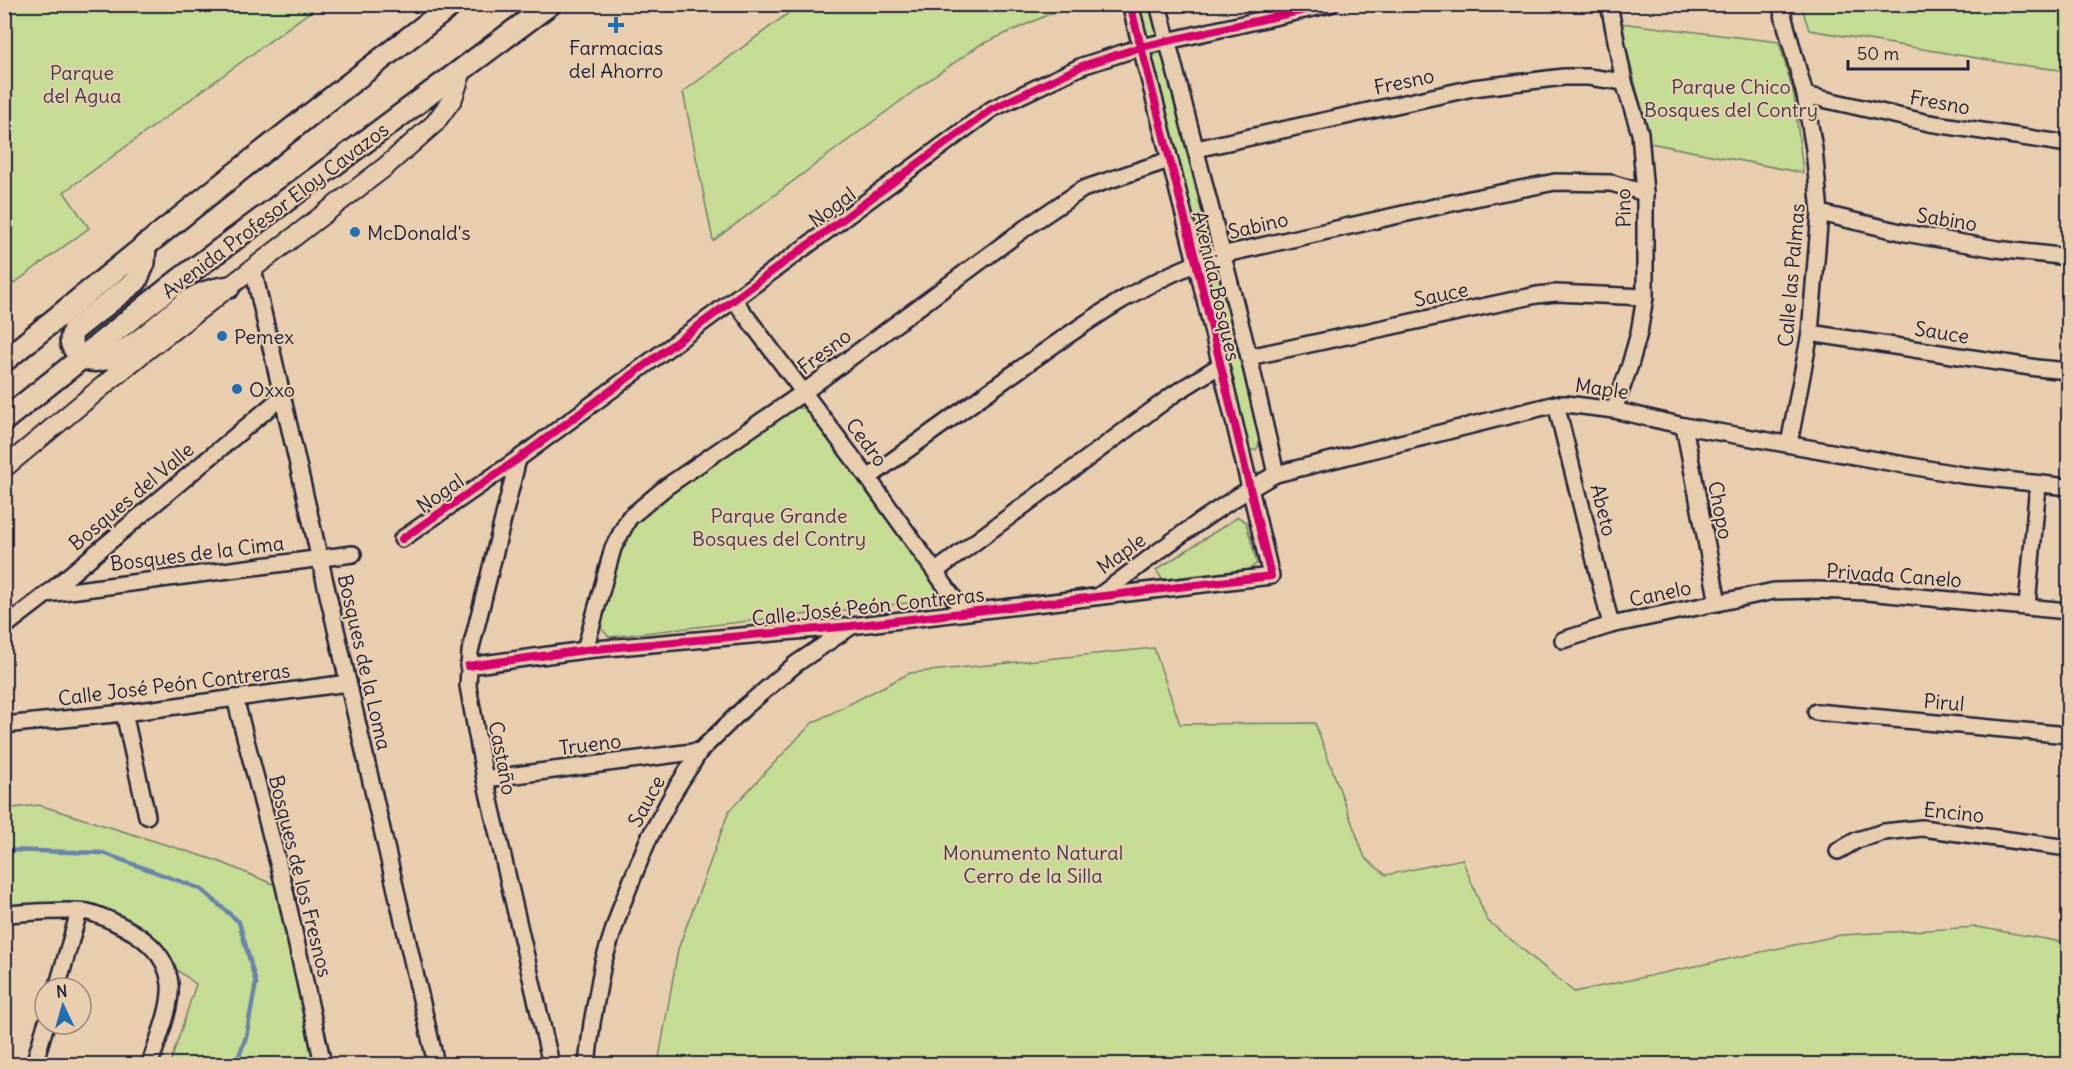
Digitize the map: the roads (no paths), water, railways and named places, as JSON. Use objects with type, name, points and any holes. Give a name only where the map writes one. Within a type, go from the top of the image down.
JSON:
[{"type":"main road","points":[[4,361],[317,108],[453,4]]},
{"type":"main road","name":"Avenida Profesor Eloy Cavazos","points":[[4,420],[178,281],[550,4]]},
{"type":"main road","points":[[145,245],[144,263],[136,281],[73,331],[72,348],[81,357],[99,360],[119,354],[189,300],[204,292],[229,286]]},
{"type":"street","name":"Avenida Bosques","points":[[1130,4],[1196,262],[1271,576]]},
{"type":"street","name":"Avenida Bosques","points":[[1158,4],[1249,357],[1276,474]]},
{"type":"street","name":"Nogal","points":[[402,539],[518,459],[992,109],[1082,66],[1141,47],[1330,4]]},
{"type":"street","name":"Pino","points":[[1609,4],[1624,82],[1640,134],[1645,193],[1645,297],[1639,333],[1614,410]]},
{"type":"street","name":"Calle las Palmas","points":[[1780,4],[1805,95],[1814,149],[1820,213],[1810,333],[1789,444]]},
{"type":"street","points":[[4,468],[142,353],[363,186],[435,123],[453,98],[462,71]]},
{"type":"street","name":"Fresno","points":[[1196,149],[1473,88],[1564,77],[1588,77],[1624,82]]},
{"type":"street","name":"Fresno","points":[[1805,95],[1929,123],[2068,144]]},
{"type":"street","name":"Fresno","points":[[585,650],[613,548],[630,518],[666,487],[804,392],[1028,226],[1083,189],[1169,160]]},
{"type":"street","name":"Sabino","points":[[868,478],[1081,325],[1130,294],[1196,262],[1470,199],[1555,182],[1611,183],[1645,193]]},
{"type":"street","name":"Sabino","points":[[1820,213],[1905,233],[1997,249],[2068,257]]},
{"type":"street","name":"Bosques de la Loma","points":[[253,269],[436,1065]]},
{"type":"street","name":"Sauce","points":[[1249,357],[1537,295],[1556,293],[1645,297]]},
{"type":"street","name":"Cedro","points":[[734,300],[868,478],[964,612]]},
{"type":"street","name":"Sauce","points":[[1810,333],[2068,371]]},
{"type":"street","points":[[936,571],[1174,394],[1219,366]]},
{"type":"street","name":"Bosques del Valle","points":[[4,627],[47,594],[283,396]]},
{"type":"street","name":"Maple","points":[[1097,597],[1193,526],[1249,488],[1276,474],[1556,404],[1614,410],[1684,426],[1962,475],[2068,487]]},
{"type":"street","name":"Abeto","points":[[1556,404],[1611,625]]},
{"type":"street","name":"Chopo","points":[[1684,426],[1718,603]]},
{"type":"street","name":"Castaño","points":[[518,459],[468,666],[470,699],[485,778],[551,1065]]},
{"type":"street","points":[[2027,606],[2038,483]]},
{"type":"street","name":"Bosques de la Cima","points":[[47,594],[353,554]]},
{"type":"street","name":"Calle José Peón Contreras","points":[[468,666],[585,650],[851,626],[1271,576]]},
{"type":"street","name":"Privada Canelo","points":[[1718,603],[1774,591],[1816,590],[1868,592],[2068,611]]},
{"type":"street","name":"Canelo","points":[[1611,625],[1718,603]]},
{"type":"street","points":[[1563,640],[1611,625]]},
{"type":"street","name":"Sauce","points":[[587,1065],[603,963],[621,907],[648,840],[675,790],[700,751],[745,707],[797,663],[851,626]]},
{"type":"street","name":"Calle José Peón Contreras","points":[[4,725],[124,713],[348,683]]},
{"type":"street","name":"Bosques de los Fresnos","points":[[235,698],[284,886],[322,1064]]},
{"type":"street","name":"Pirul","points":[[1816,711],[2068,735]]},
{"type":"street","points":[[124,713],[147,816]]},
{"type":"street","name":"Trueno","points":[[485,778],[700,751]]},
{"type":"street","name":"Encino","points":[[1838,851],[1857,840],[1884,832],[1922,828],[2068,848]]},
{"type":"street","points":[[4,914],[79,912],[96,914],[149,942],[164,962],[170,985],[168,1003],[150,1065]]},
{"type":"street","points":[[60,976],[79,912]]},
{"type":"street","points":[[34,1065],[42,1036]]},
{"type":"waterway","points":[[4,850],[103,853],[201,889],[239,922],[256,983],[246,1037],[236,1064]]},
{"type":"place","name":"Farmacias del Ahorro","points":[[616,25]]},
{"type":"place","name":"McDonald's","points":[[355,232]]},
{"type":"place","name":"Pemex","points":[[222,336]]},
{"type":"place","name":"Oxxo","points":[[237,389]]},
{"type":"park label","name":"Parque del Agua","points":[[82,84]]},
{"type":"park label","name":"Parque Chico Bosques del Contry","points":[[1731,98]]},
{"type":"park label","name":"Parque Grande Bosques del Contry","points":[[779,526]]},
{"type":"park label","name":"Monumento Natural Cerro de la Silla","points":[[1033,864]]}]
